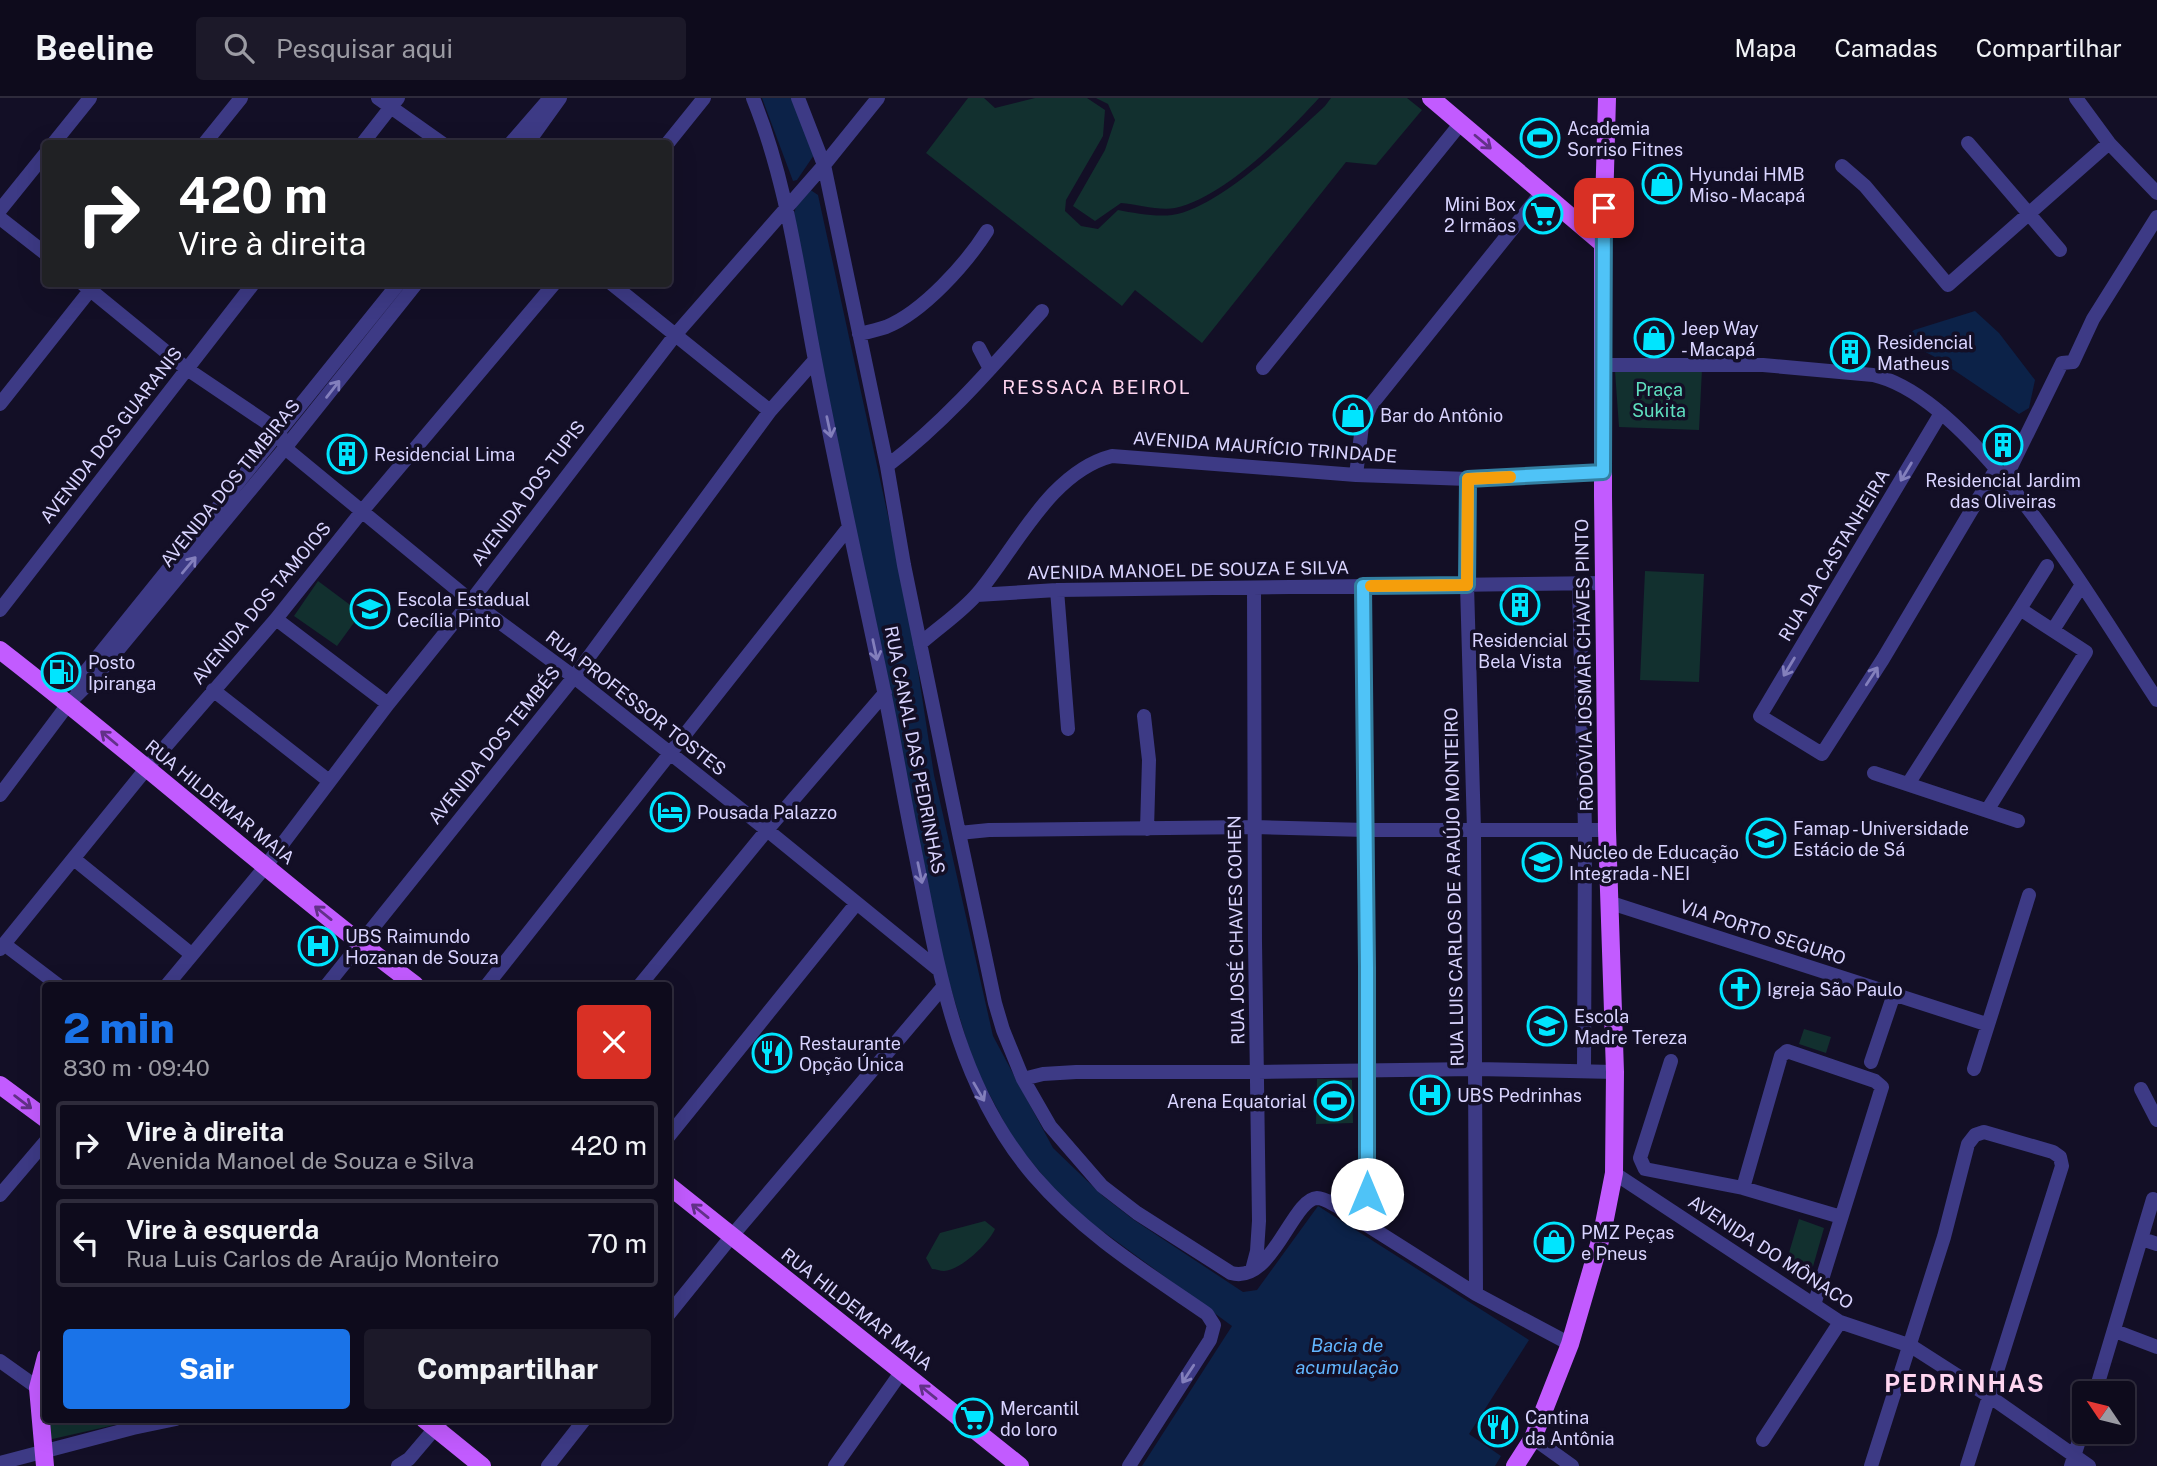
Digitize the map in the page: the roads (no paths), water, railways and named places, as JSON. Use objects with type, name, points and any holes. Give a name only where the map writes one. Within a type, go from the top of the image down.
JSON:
[{"type":"main road","points":[[1430,98],[1603,244]]},
{"type":"main road","name":"RODOVIA JOSMAR CHAVES PINTO","points":[[1515,1466],[1533,1438],[1570,1344],[1602,1234],[1614,1173],[1615,1072],[1608,902],[1603,472],[1606,98]]},
{"type":"main road","name":"RUA HILDEMAR MAIA","points":[[0,650],[69,703],[360,944],[411,982]]},
{"type":"main road","points":[[0,1085],[42,1116]]},
{"type":"main road","name":"RUA HILDEMAR MAIA","points":[[672,1188],[1020,1466]]},
{"type":"main road","points":[[42,1372],[38,1388],[44,1460]]},
{"type":"main road","points":[[435,1423],[482,1466]]},
{"type":"street","points":[[56,140],[90,98]]},
{"type":"street","points":[[207,140],[241,98]]},
{"type":"street","points":[[378,98],[394,103],[438,140]]},
{"type":"street","points":[[513,140],[550,98]]},
{"type":"street","points":[[530,140],[560,98]]},
{"type":"street","points":[[670,140],[704,98]]},
{"type":"street","name":"RUA CANAL DAS PEDRINHAS","points":[[753,98],[771,146],[787,209],[815,360],[885,693],[939,970],[974,1082],[1000,1128],[1032,1174],[1087,1230],[1207,1314],[1214,1325],[1210,1340],[1129,1466]]},
{"type":"street","name":"RUA CANAL DAS PEDRINHAS","points":[[798,98],[822,168],[859,334],[998,1017],[1023,1079],[1057,1137],[1102,1186],[1119,1201],[1224,1270],[1238,1275],[1252,1271]]},
{"type":"street","name":"AVENIDA DOS TUPIS","points":[[169,982],[265,867],[676,334],[822,168],[877,98]]},
{"type":"street","points":[[2076,98],[2109,143],[2157,193]]},
{"type":"street","points":[[365,140],[394,103]]},
{"type":"street","points":[[1263,368],[1461,123]]},
{"type":"street","points":[[1842,166],[1865,186],[1948,285],[2109,143]]},
{"type":"street","points":[[1968,144],[2060,250]]},
{"type":"street","points":[[0,210],[42,158]]},
{"type":"street","points":[[1356,475],[1362,426],[1371,405],[1543,191]]},
{"type":"street","points":[[2000,474],[2062,363],[2073,362],[2093,319],[2157,217]]},
{"type":"street","points":[[0,218],[42,251]]},
{"type":"street","points":[[859,334],[885,327],[908,314],[935,292],[978,246],[988,231]]},
{"type":"street","points":[[0,404],[88,287]]},
{"type":"street","points":[[92,287],[187,369],[279,431],[285,448]]},
{"type":"street","name":"AVENIDA DOS GUARANIS","points":[[0,610],[251,287]]},
{"type":"street","name":"AVENIDA DOS TIMBIRAS","points":[[69,703],[87,670],[395,287]]},
{"type":"street","name":"AVENIDA DOS TIMBIRAS","points":[[0,794],[69,703],[98,674],[414,287]]},
{"type":"street","name":"AVENIDA DOS TAMOIOS","points":[[2,946],[146,769],[276,619],[363,510],[551,287]]},
{"type":"street","points":[[616,287],[770,411]]},
{"type":"street","points":[[887,466],[915,445],[949,413],[1042,311]]},
{"type":"street","points":[[979,348],[990,369]]},
{"type":"street","name":"AVENIDA DOS TEMBÉS","points":[[329,982],[574,677],[770,411],[815,360]]},
{"type":"street","points":[[1604,365],[1763,365],[1873,375],[1891,379],[1907,387],[1941,413],[2000,474],[2039,522],[2157,700]]},
{"type":"street","name":"RUA DA CASTANHEIRA","points":[[1941,413],[1760,716],[1822,754],[2000,474]]},
{"type":"street","name":"RUA PROFESSOR TOSTES","points":[[285,448],[471,601],[574,677],[939,970]]},
{"type":"street","name":"AVENIDA MAURÍCIO TRINDADE","points":[[920,643],[977,595],[1021,533],[1076,473],[1097,460],[1112,456],[1356,475],[1468,479],[1603,472]]},
{"type":"street","name":"RUA LUIS CARLOS DE ARAÚJO MONTEIRO","points":[[1468,479],[1467,585],[1474,830],[1476,1294]]},
{"type":"street","points":[[489,982],[849,527]]},
{"type":"street","points":[[1908,784],[2047,566]]},
{"type":"street","name":"AVENIDA MANOEL DE SOUZA E SILVA","points":[[977,595],[1057,590],[1604,583]]},
{"type":"street","points":[[1574,585],[1585,830],[1584,1071]]},
{"type":"street","points":[[1362,1222],[1367,1194],[1363,586]]},
{"type":"street","points":[[2053,630],[2081,586]]},
{"type":"street","name":"RUA JOSÉ CHAVES COHEN","points":[[1252,1271],[1259,1228],[1254,588]]},
{"type":"street","points":[[1057,590],[1068,729]]},
{"type":"street","points":[[1988,809],[2086,652],[2020,608]]},
{"type":"street","points":[[276,619],[388,705]]},
{"type":"street","points":[[213,690],[329,781]]},
{"type":"street","points":[[642,982],[767,830],[885,693]]},
{"type":"street","points":[[1144,716],[1149,760],[1147,829]]},
{"type":"street","points":[[1874,773],[2018,821]]},
{"type":"street","points":[[959,833],[1254,827],[1607,830]]},
{"type":"street","points":[[74,859],[191,954]]},
{"type":"street","points":[[1974,1069],[1986,1024],[2029,895]]},
{"type":"street","name":"VIA PORTO SEGURO","points":[[1608,902],[1986,1024]]},
{"type":"street","points":[[672,1133],[856,904]]},
{"type":"street","points":[[2,946],[54,982]]},
{"type":"street","points":[[672,1310],[943,987]]},
{"type":"street","points":[[1871,1062],[1894,994]]},
{"type":"street","points":[[1743,1188],[1781,1056],[1787,1051],[1875,1081],[1882,1087],[1814,1305]]},
{"type":"street","points":[[1671,1061],[1640,1158],[1645,1169],[1743,1188],[1841,1217]]},
{"type":"street","points":[[1023,1079],[1066,1072],[1476,1069],[1615,1072]]},
{"type":"street","points":[[2141,1089],[2157,1120]]},
{"type":"street","points":[[1871,1466],[1944,1237],[1968,1144],[1975,1135],[1984,1132],[2048,1150],[2060,1157],[2063,1166],[1967,1466]]},
{"type":"street","points":[[0,1195],[42,1146]]},
{"type":"street","name":"AVENIDA DO MÔNACO","points":[[1614,1173],[1840,1322],[1911,1346],[1989,1396],[2072,1461],[2089,1466]]},
{"type":"street","points":[[1252,1271],[1281,1241],[1303,1207],[1317,1198],[1337,1206],[1476,1294],[1570,1344]]},
{"type":"street","points":[[2099,1381],[2153,1199]]},
{"type":"street","points":[[2142,1239],[2157,1244]]},
{"type":"street","points":[[1763,1440],[1840,1322]]},
{"type":"street","points":[[2115,1331],[2157,1347]]},
{"type":"street","points":[[2,1365],[38,1388]]},
{"type":"street","points":[[835,1466],[902,1371]]},
{"type":"street","points":[[0,1463],[44,1460],[133,1428],[157,1423]]},
{"type":"street","points":[[398,1466],[409,1459],[433,1423]]},
{"type":"street","points":[[548,1466],[582,1423]]},
{"type":"street","points":[[1533,1438],[1572,1466]]},
{"type":"street","points":[[2072,1461],[2078,1444]]},
{"type":"water","points":[[762,98],[793,98],[814,155],[797,180],[793,181]]},
{"type":"water","name":"Bacia de acumulação","points":[[809,189],[818,195],[909,612],[934,775],[993,1036],[1053,1148],[1103,1196],[1134,1220],[1243,1292],[1257,1290],[1318,1206],[1529,1340],[1469,1434],[1501,1456],[1495,1466],[1142,1466],[1232,1326],[1067,1205],[1013,1139],[974,1065],[943,962],[842,478],[794,213],[797,204]]},
{"type":"water","points":[[1975,311],[1999,333],[2035,380],[2029,408],[2019,414],[1933,356],[1903,340],[1914,330]]},
{"type":"place","name":"Academia Sorriso Fitnes","points":[[1540,138]]},
{"type":"place","name":"Hyundai HMB Miso - Macapá","points":[[1662,184]]},
{"type":"place","name":"Mini Box 2 Irmãos","points":[[1543,214]]},
{"type":"place","name":"Jeep Way - Macapá","points":[[1654,338]]},
{"type":"place","name":"Residencial Matheus","points":[[1850,352]]},
{"type":"place","name":"Bar do Antônio","points":[[1353,415]]},
{"type":"place","name":"Residencial Jardim das Oliveiras","points":[[2003,445]]},
{"type":"place","name":"Residencial Lima","points":[[347,454]]},
{"type":"place","name":"Residencial Bela Vista","points":[[1520,605]]},
{"type":"place","name":"Escola Estadual Cecília Pinto","points":[[370,609]]},
{"type":"place","name":"Posto Ipiranga","points":[[61,672]]},
{"type":"place","name":"Pousada Palazzo","points":[[670,812]]},
{"type":"place","name":"Famap - Universidade Estácio de Sá","points":[[1766,838]]},
{"type":"place","name":"Núcleo de Educação Integrada - NEI","points":[[1542,862]]},
{"type":"place","name":"UBS Raimundo Hozanan de Souza","points":[[318,946]]},
{"type":"place","name":"Igreja São Paulo","points":[[1740,989]]},
{"type":"place","name":"Escola Madre Tereza","points":[[1547,1026]]},
{"type":"place","name":"Restaurante Opção Única","points":[[772,1053]]},
{"type":"place","name":"UBS Pedrinhas","points":[[1430,1095]]},
{"type":"place","name":"Arena Equatorial","points":[[1334,1101]]},
{"type":"place","name":"PMZ Peças e Pneus","points":[[1554,1242]]},
{"type":"place","name":"Mercantil do loro","points":[[973,1418]]},
{"type":"place","name":"Cantina da Antônia","points":[[1498,1427]]},
{"type":"district","name":"RESSACA BEIROL","points":[[1097,387]]},
{"type":"district","name":"PEDRINHAS","points":[[1965,1383]]},
{"type":"park label","name":"Praça Sukita","points":[[1659,399]]}]
